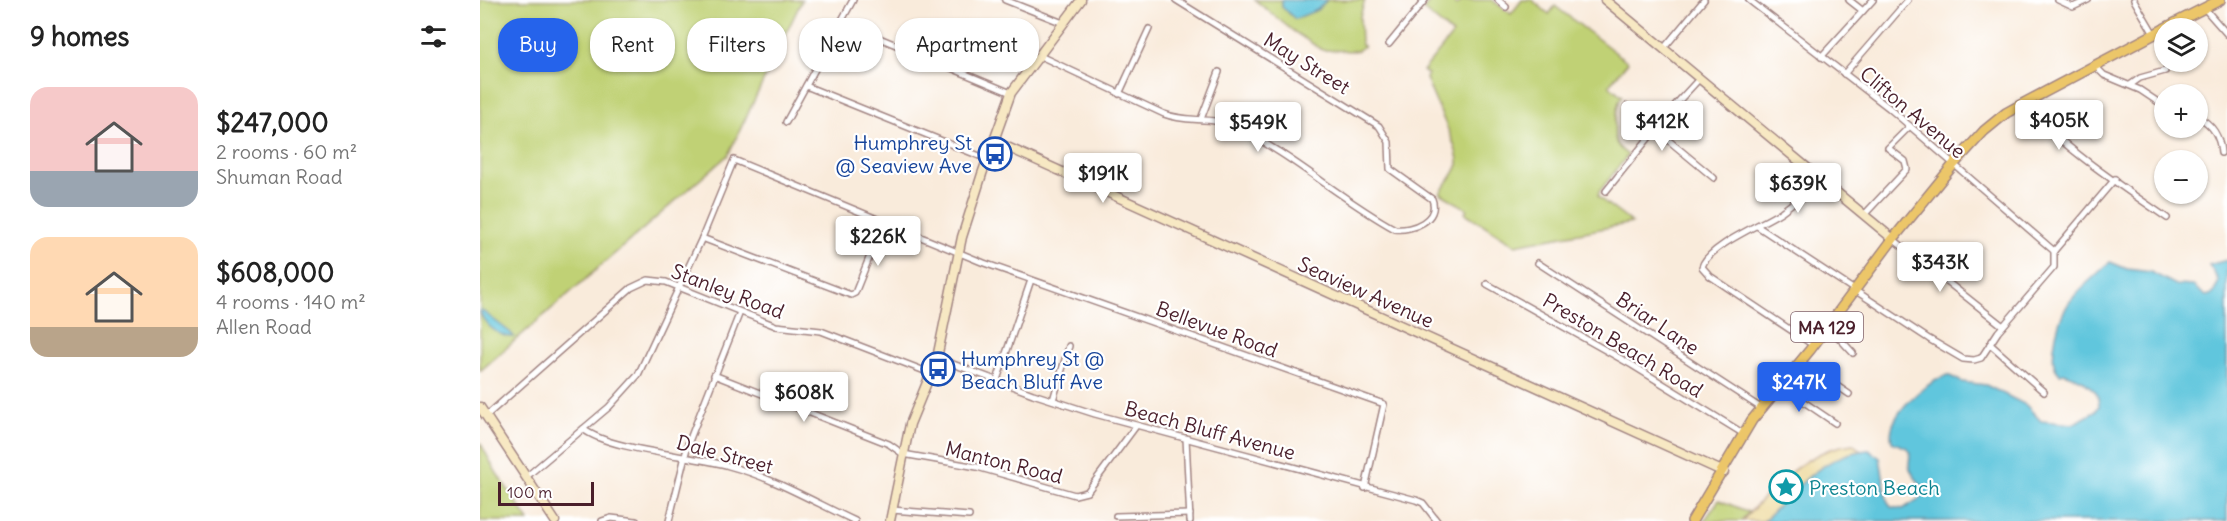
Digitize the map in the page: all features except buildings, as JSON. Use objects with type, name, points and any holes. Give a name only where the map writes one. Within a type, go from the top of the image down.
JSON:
[{"type":"main road","name":"MA 129","points":[[2187,18],[2220,0]]},
{"type":"main road","name":"MA 129","points":[[1692,521],[1761,408],[1954,164],[1996,121],[2026,102],[2154,34]]},
{"type":"street","points":[[843,18],[853,0]]},
{"type":"street","points":[[1005,0],[1063,23]]},
{"type":"street","points":[[1039,54],[1081,0]]},
{"type":"street","name":"May Street","points":[[1176,0],[1379,126],[1389,142],[1392,171],[1432,199],[1434,205],[1431,215],[1412,228],[1395,229],[1259,140],[1234,127],[1201,119]]},
{"type":"street","points":[[1389,44],[1425,0]]},
{"type":"street","points":[[1498,0],[1506,7]]},
{"type":"street","points":[[1605,0],[1893,239],[2003,326]]},
{"type":"street","points":[[1664,48],[1704,0]]},
{"type":"street","name":"Clifton Avenue","points":[[1749,0],[1910,126],[2054,252]]},
{"type":"street","points":[[1849,0],[1863,11]]},
{"type":"street","points":[[1821,57],[1873,0]]},
{"type":"street","points":[[1844,74],[1908,0]]},
{"type":"street","points":[[2058,0],[2073,7],[2088,0]]},
{"type":"street","points":[[2134,0],[2154,34]]},
{"type":"street","points":[[2205,9],[2227,34]]},
{"type":"street","points":[[1119,94],[1149,29]]},
{"type":"street","points":[[883,40],[1011,93]]},
{"type":"street","points":[[1039,55],[1119,94],[1176,118],[1201,119],[1219,72]]},
{"type":"street","points":[[2095,66],[2104,75],[2130,85],[2154,100]]},
{"type":"street","points":[[786,122],[814,72]]},
{"type":"street","points":[[890,521],[910,424],[937,357],[970,206],[1011,93],[1026,72]]},
{"type":"street","points":[[2130,85],[2140,78],[2161,72]]},
{"type":"street","points":[[1606,191],[1700,78]]},
{"type":"street","points":[[806,86],[987,159]]},
{"type":"street","points":[[2026,102],[2034,116],[2167,218]]},
{"type":"street","points":[[1627,106],[1714,178]]},
{"type":"street","points":[[2208,124],[2220,140],[2221,153]]},
{"type":"street","points":[[1864,215],[1906,169],[1905,161],[1888,148],[1910,126]]},
{"type":"street","name":"Seaview Avenue","points":[[994,141],[1724,471]]},
{"type":"street","name":"Bellevue Road","points":[[702,238],[734,160],[959,253],[1384,405],[1365,488]]},
{"type":"street","points":[[1813,345],[1710,276],[1702,267],[1704,259],[1719,246],[1783,210],[1820,178]]},
{"type":"street","points":[[1757,226],[1951,352],[1972,360],[1981,358],[2003,326],[2054,267],[2054,252],[2115,179]]},
{"type":"street","points":[[526,477],[633,384],[702,238],[851,295],[858,287],[884,221]]},
{"type":"street","name":"Briar Lane","points":[[1538,263],[1761,408]]},
{"type":"street","points":[[997,380],[1031,279]]},
{"type":"street","name":"Stanley Road","points":[[486,416],[631,288],[643,282],[658,280],[786,329],[821,331],[930,373]]},
{"type":"street","name":"Preston Beach Road","points":[[1487,284],[1632,365],[1744,434]]},
{"type":"street","points":[[669,521],[684,457],[740,312]]},
{"type":"street","points":[[1828,326],[1853,353]]},
{"type":"street","points":[[1990,344],[2044,392]]},
{"type":"street","points":[[1053,400],[1069,346]]},
{"type":"street","name":"Beach Bluff Avenue","points":[[937,357],[1053,400],[1136,426],[1423,503],[1437,521]]},
{"type":"street","points":[[1800,361],[1849,394]]},
{"type":"street","points":[[714,375],[890,444],[903,454]]},
{"type":"street","points":[[1779,385],[1835,423]]},
{"type":"street","points":[[480,407],[555,521]]},
{"type":"street","name":"Manton Road","points":[[903,454],[977,467],[1075,495],[1086,492],[1136,426]]},
{"type":"street","name":"Dale Street","points":[[583,429],[598,438],[727,465],[759,476],[855,521]]},
{"type":"street","points":[[1116,516],[1190,518],[1186,438]]},
{"type":"street","points":[[892,510],[969,516]]},
{"type":"street","points":[[602,521],[611,518],[636,521]]},
{"type":"green space","points":[[480,0],[802,0],[787,31],[787,18],[687,18],[687,72],[768,72],[728,155],[480,371]]},
{"type":"green space","points":[[1255,0],[1282,0],[1282,7],[1295,18],[1327,0],[1365,0],[1360,16],[1361,44],[1364,46],[1357,51],[1322,50],[1293,31]]},
{"type":"green space","points":[[1431,0],[1452,0],[1456,6],[1463,0],[1492,0],[1511,14],[1522,0],[1532,0],[1549,14],[1555,6],[1628,62],[1609,85],[1622,96],[1616,113],[1615,134],[1618,145],[1628,155],[1599,192],[1598,197],[1632,223],[1515,245],[1465,213],[1467,209],[1440,193],[1458,164],[1455,147],[1426,78],[1428,74],[1423,71],[1453,34],[1423,10]]},
{"type":"green space","points":[[480,442],[496,472],[529,521],[480,521]]},
{"type":"green space","points":[[1719,500],[1749,512],[1741,521],[1704,521]]},
{"type":"sand","name":"Preston Beach","points":[[1853,444],[1861,451],[1832,462],[1819,470],[1764,521],[1742,521],[1778,483],[1805,462],[1836,447]]},
{"type":"water","points":[[1282,0],[1327,0],[1317,10],[1295,19],[1282,7]]},
{"type":"water","points":[[2227,260],[2227,521],[1764,521],[1810,475],[1838,458],[1869,450],[1880,458],[1887,500],[1891,507],[1903,509],[1922,497],[1923,488],[1909,464],[1911,453],[1907,448],[1892,442],[1891,432],[1895,421],[1909,401],[1929,385],[1948,375],[1962,382],[1986,385],[2026,405],[2041,421],[2073,424],[2095,412],[2099,406],[2096,392],[2082,380],[2064,373],[2060,374],[2054,362],[2054,348],[2060,319],[2072,299],[2110,262],[2127,269],[2151,272],[2176,285],[2193,286],[2206,296],[2213,294],[2219,281],[2209,265]]},
{"type":"water","points":[[480,309],[514,337],[503,335],[492,329]]},
{"type":"place","name":"Humphrey St @ Seaview Ave","points":[[995,154]]},
{"type":"place","name":"Humphrey St @ Beach Bluff Ave","points":[[938,369]]},
{"type":"place","name":"Preston Beach","points":[[1786,487]]}]
